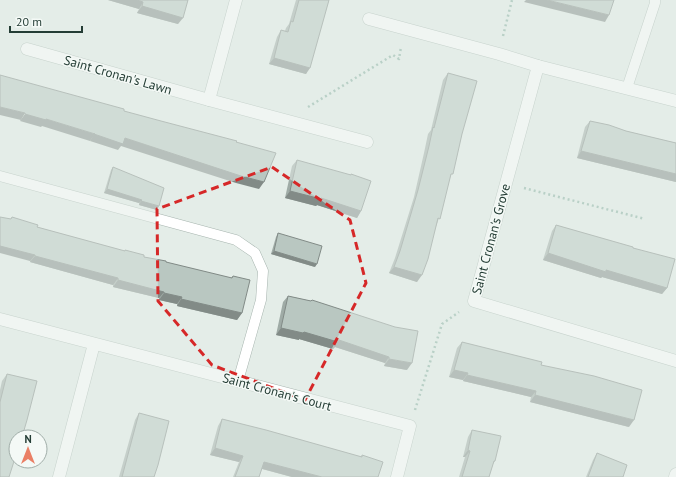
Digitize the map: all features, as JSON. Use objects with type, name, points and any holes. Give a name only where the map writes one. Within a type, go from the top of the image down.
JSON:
[{"type":"street","points":[[209,100],[236,0]]},
{"type":"street","points":[[369,19],[538,66],[676,101]]},
{"type":"street","name":"Saint Cronan's Lawn","points":[[28,49],[209,100],[367,142]]},
{"type":"street","name":"Saint Cronan's Grove","points":[[538,66],[474,301],[676,361]]},
{"type":"street","name":"Saint Cronan's Court","points":[[0,320],[410,426]]},
{"type":"street","points":[[59,477],[94,344]]},
{"type":"street","points":[[397,477],[410,426]]},
{"type":"lane","points":[[627,88],[656,3],[655,0]]},
{"type":"lane","points":[[0,176],[236,240],[255,253],[263,271],[261,300],[238,381]]},
{"type":"path","points":[[499,54],[512,0]]},
{"type":"path","points":[[298,124],[305,109],[393,55],[399,59],[404,28]]},
{"type":"path","points":[[506,183],[646,219]]},
{"type":"path","points":[[410,426],[442,324],[474,301]]},
{"type":"highlighted area","points":[[272,167],[350,220],[366,283],[305,400],[212,365],[158,301],[157,209]]},
{"type":"building","points":[[137,0],[188,0],[183,18],[142,6],[143,2]]},
{"type":"building","points":[[299,0],[329,0],[310,68],[274,58],[281,30],[288,32],[291,21],[293,22]]},
{"type":"building","points":[[547,0],[614,0],[609,15]]},
{"type":"building","points":[[448,73],[477,81],[462,134],[453,174],[451,174],[440,219],[438,218],[428,259],[422,275],[394,267],[418,190]]},
{"type":"building","points":[[0,75],[276,153],[264,182],[241,176],[125,138],[123,144],[46,119],[0,107]]},
{"type":"building","points":[[590,121],[676,143],[676,174],[581,151]]},
{"type":"building","points":[[297,160],[351,174],[371,181],[361,211],[321,198],[290,191]]},
{"type":"building","points":[[113,167],[164,188],[159,206],[107,189]]},
{"type":"building","points":[[0,217],[11,219],[12,217],[38,225],[37,227],[144,255],[144,257],[166,261],[232,278],[233,276],[250,280],[242,313],[181,299],[182,297],[118,280],[118,278],[0,246]]},
{"type":"building","points":[[556,225],[675,259],[667,288],[606,270],[606,272],[548,253]]},
{"type":"building","points":[[278,233],[322,246],[317,264],[274,251]]},
{"type":"building","points":[[288,296],[312,300],[395,327],[418,331],[412,363],[389,359],[389,357],[339,340],[338,342],[304,332],[281,328]]},
{"type":"building","points":[[462,342],[542,362],[541,365],[594,376],[642,390],[634,420],[535,395],[536,391],[467,375],[468,373],[454,370]]},
{"type":"building","points":[[7,374],[37,381],[24,429],[8,429],[8,469],[12,469],[9,477],[0,477],[0,402]]},
{"type":"building","points":[[139,413],[169,421],[158,465],[154,477],[122,477]]},
{"type":"building","points":[[222,419],[362,457],[362,455],[383,462],[378,477],[322,477],[264,462],[259,477],[235,477],[243,456],[215,448]]},
{"type":"building","points":[[472,430],[501,436],[495,461],[489,477],[462,477],[470,451],[468,450]]},
{"type":"building","points":[[597,453],[627,465],[623,477],[588,477]]}]
